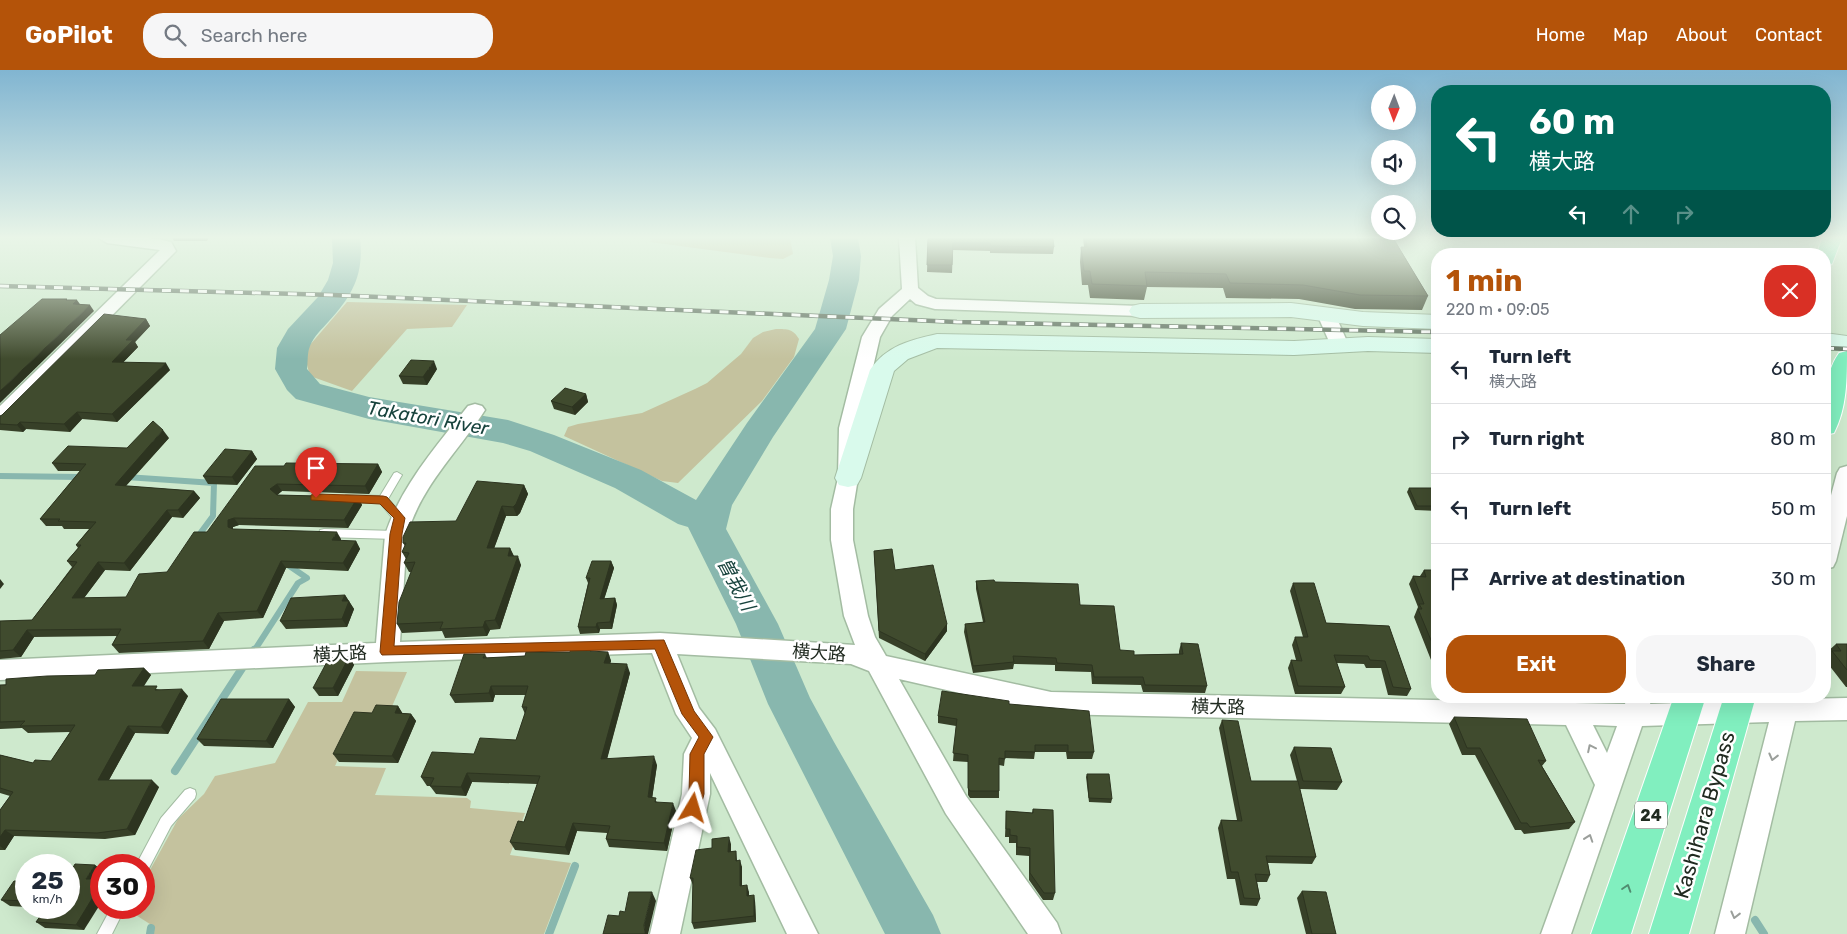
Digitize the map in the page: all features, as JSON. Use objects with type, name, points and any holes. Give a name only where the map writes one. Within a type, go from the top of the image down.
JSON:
[{"type":"highway","points":[[1831,408],[1847,358]]},
{"type":"highway","name":"Kashihara Bypass","points":[[1669,934],[1737,704]]},
{"type":"highway","name":"24","points":[[1611,934],[1688,705]]},
{"type":"street","points":[[0,417],[140,278]]},
{"type":"street","points":[[909,278],[910,290],[922,300],[935,304],[1140,311],[1291,310],[1363,319],[1431,322]]},
{"type":"street","points":[[848,478],[849,428],[871,337],[885,314],[910,290]]},
{"type":"street","points":[[1326,314],[1340,346]]},
{"type":"street","points":[[1046,934],[956,806],[864,639],[856,616],[842,540],[842,510],[848,478],[882,370],[888,362],[916,346],[938,341],[1284,348],[1398,344],[1431,346]]},
{"type":"street","points":[[1831,341],[1847,342]]},
{"type":"street","points":[[387,652],[398,526],[452,440],[475,410]]},
{"type":"street","points":[[1831,537],[1847,474]]},
{"type":"street","points":[[668,644],[689,714],[706,737],[803,934]]},
{"type":"street","name":"横大路","points":[[0,670],[387,652],[668,644],[852,654],[878,664],[1051,703],[1574,714],[1636,706],[1786,703]]},
{"type":"street","points":[[1730,934],[1786,703],[1847,709]]},
{"type":"street","points":[[1556,934],[1636,706]]},
{"type":"street","points":[[1574,714],[1608,783]]},
{"type":"street","points":[[666,934],[696,794],[697,754],[706,737]]},
{"type":"lane","points":[[383,500],[397,476]]},
{"type":"lane","points":[[337,498],[383,500]]},
{"type":"lane","points":[[317,533],[398,526],[383,500]]},
{"type":"lane","points":[[149,854],[166,822],[190,794]]},
{"type":"lane","points":[[104,934],[112,919]]},
{"type":"shaded area","points":[[347,302],[467,305],[452,327],[407,329],[352,391],[310,376],[306,361],[309,346]]},
{"type":"shaded area","points":[[776,329],[790,330],[799,339],[794,357],[762,401],[678,483],[662,481],[564,436],[568,427],[642,413],[707,383],[741,354],[753,338],[763,332]]},
{"type":"shaded area","points":[[356,671],[407,672],[390,711],[359,714],[335,766],[386,768],[375,795],[467,798],[471,801],[470,808],[525,813],[510,855],[571,863],[544,934],[151,934],[153,926],[142,919],[155,919],[155,861],[178,819],[204,794],[215,776],[275,763],[308,702],[342,702]]},
{"type":"building","points":[[1091,278],[1146,278],[1147,286],[1092,284]]},
{"type":"building","points":[[1228,278],[1417,278],[1428,296],[1360,295],[1303,285],[1230,283]]},
{"type":"building","points":[[42,299],[77,300],[73,304],[90,305],[0,391],[0,335]]},
{"type":"building","points":[[104,314],[146,319],[126,340],[133,340],[112,362],[166,363],[112,414],[77,412],[64,424],[20,422],[17,425],[0,424],[0,416]]},
{"type":"building","points":[[411,360],[434,361],[423,377],[399,376]]},
{"type":"building","points":[[565,388],[586,394],[572,407],[551,401]]},
{"type":"building","points":[[153,421],[163,430],[115,485],[194,491],[178,510],[167,510],[124,563],[98,562],[72,598],[126,597],[139,574],[167,572],[194,532],[207,532],[255,466],[284,466],[286,463],[378,464],[365,486],[277,484],[270,489],[277,495],[358,497],[344,520],[234,518],[228,520],[228,527],[233,529],[337,532],[332,540],[356,541],[343,563],[281,561],[257,611],[218,613],[203,641],[112,645],[121,629],[27,630],[13,650],[0,651],[0,621],[32,620],[77,562],[67,561],[81,545],[76,545],[96,522],[40,519],[86,464],[52,463],[68,446],[127,448]]},
{"type":"building","points":[[225,449],[252,451],[232,477],[203,476]]},
{"type":"building","points":[[477,481],[524,485],[513,507],[502,506],[487,548],[510,548],[508,556],[518,556],[495,620],[485,621],[483,627],[440,629],[443,622],[397,624],[399,602],[415,562],[404,563],[409,553],[402,552],[406,543],[403,543],[403,537],[410,522],[456,521]]},
{"type":"building","points":[[1409,488],[1431,488],[1431,506],[1417,506]]},
{"type":"building","points":[[892,549],[895,570],[933,565],[947,624],[925,654],[879,631],[874,551]]},
{"type":"building","points":[[592,561],[611,561],[600,599],[615,598],[610,622],[597,623],[596,627],[578,627],[590,578],[586,578]]},
{"type":"building","points":[[1424,570],[1431,570],[1431,640],[1418,609],[1422,609],[1419,604],[1424,604],[1413,576],[1426,577]]},
{"type":"building","points":[[994,580],[995,582],[1078,584],[1080,605],[1114,606],[1120,650],[1134,651],[1134,655],[1183,654],[1181,643],[1198,644],[1207,686],[1145,685],[1143,677],[1094,677],[1092,665],[1057,663],[1056,658],[1013,656],[1014,662],[973,666],[965,624],[985,622],[976,581]]},
{"type":"building","points":[[1293,583],[1314,583],[1326,623],[1389,626],[1411,689],[1393,687],[1385,661],[1370,660],[1368,656],[1334,655],[1345,687],[1298,686],[1291,660],[1302,661],[1295,637],[1308,637]]},
{"type":"building","points":[[345,595],[342,601],[349,601],[342,619],[280,621],[291,598]]},
{"type":"building","points":[[1836,644],[1847,644],[1847,670],[1832,651],[1841,651]]},
{"type":"building","points":[[590,648],[590,651],[608,652],[604,663],[627,664],[601,759],[654,756],[648,797],[656,798],[655,802],[673,803],[664,843],[606,839],[610,826],[573,823],[565,847],[510,842],[518,821],[524,822],[540,776],[467,773],[461,787],[430,786],[434,778],[421,777],[432,752],[474,754],[480,738],[516,740],[527,707],[522,707],[528,686],[491,686],[489,693],[450,695],[464,654],[485,654],[483,658],[525,656],[526,652],[570,652],[571,649]]},
{"type":"building","points":[[349,657],[333,688],[313,688],[329,658]]},
{"type":"building","points":[[144,668],[132,686],[157,686],[155,690],[182,689],[161,727],[128,726],[98,780],[152,780],[127,829],[97,833],[5,830],[0,837],[0,810],[13,792],[0,788],[0,755],[33,763],[35,760],[51,761],[75,725],[20,726],[25,721],[0,722],[0,685],[6,685],[6,679],[95,675],[98,670]]},
{"type":"building","points":[[942,691],[1009,701],[1009,704],[1089,711],[1094,752],[1068,752],[1068,745],[1035,745],[1035,752],[1005,751],[1005,759],[999,758],[999,791],[970,791],[968,788],[968,755],[953,753],[957,719],[938,716]]},
{"type":"building","points":[[221,699],[289,699],[266,741],[197,739]]},
{"type":"building","points":[[376,705],[398,706],[395,713],[411,714],[392,756],[333,754],[354,712],[372,713]]},
{"type":"building","points":[[1454,717],[1527,719],[1546,761],[1538,760],[1575,822],[1530,827],[1527,823],[1521,823],[1480,748],[1467,748]]},
{"type":"building","points":[[1222,720],[1238,721],[1251,781],[1298,781],[1316,857],[1266,856],[1270,875],[1255,874],[1260,899],[1244,898],[1238,872],[1231,872],[1221,820],[1242,821]]},
{"type":"building","points":[[1294,747],[1331,748],[1342,782],[1303,781]]},
{"type":"building","points":[[1087,774],[1109,774],[1112,799],[1089,798]]},
{"type":"building","points":[[1033,809],[1053,810],[1055,893],[1044,893],[1030,873],[1030,848],[1017,847],[1017,836],[1010,835],[1010,829],[1006,829],[1006,811],[1033,813]]},
{"type":"building","points":[[729,837],[728,852],[736,851],[736,861],[740,860],[740,886],[747,885],[747,896],[754,895],[754,916],[692,923],[693,878],[690,878],[696,850],[712,848],[712,839]]},
{"type":"building","points":[[80,864],[90,865],[90,873],[86,879],[90,879],[90,902],[80,918]]},
{"type":"building","points":[[14,881],[15,881],[15,901],[1,900]]},
{"type":"building","points":[[1302,891],[1326,892],[1336,934],[1312,934]]},
{"type":"building","points":[[629,892],[652,892],[644,925],[645,934],[603,934],[608,915],[619,916],[620,911],[625,912]]},
{"type":"building","points":[[38,919],[80,919],[76,925],[36,922]]},
{"type":"waterway","name":"Takatori River","points":[[343,278],[330,302],[299,336],[293,348],[291,369],[299,383],[308,392],[369,408],[508,432],[542,443],[628,479],[691,514],[707,519]]},
{"type":"waterway","name":"曽我川","points":[[844,278],[830,329],[759,431],[713,504],[707,529],[757,624],[790,704],[817,757],[914,934]]},
{"type":"waterway","points":[[0,476],[81,477]]},
{"type":"waterway","points":[[126,477],[214,483],[213,516],[196,539]]},
{"type":"waterway","points":[[254,651],[298,583],[307,578],[288,565]]},
{"type":"waterway","points":[[175,771],[254,650]]},
{"type":"waterway","points":[[549,934],[575,866]]},
{"type":"waterway","points":[[1755,920],[1764,934]]},
{"type":"waterway","points":[[150,934],[151,928]]},
{"type":"railway","points":[[0,286],[333,295],[957,322],[1431,332]]},
{"type":"railway","points":[[1831,348],[1847,349]]},
{"type":"route","points":[[316,498],[383,500],[400,518],[396,534],[387,652],[660,643],[689,714],[706,737],[697,754],[696,794],[693,808]]}]
